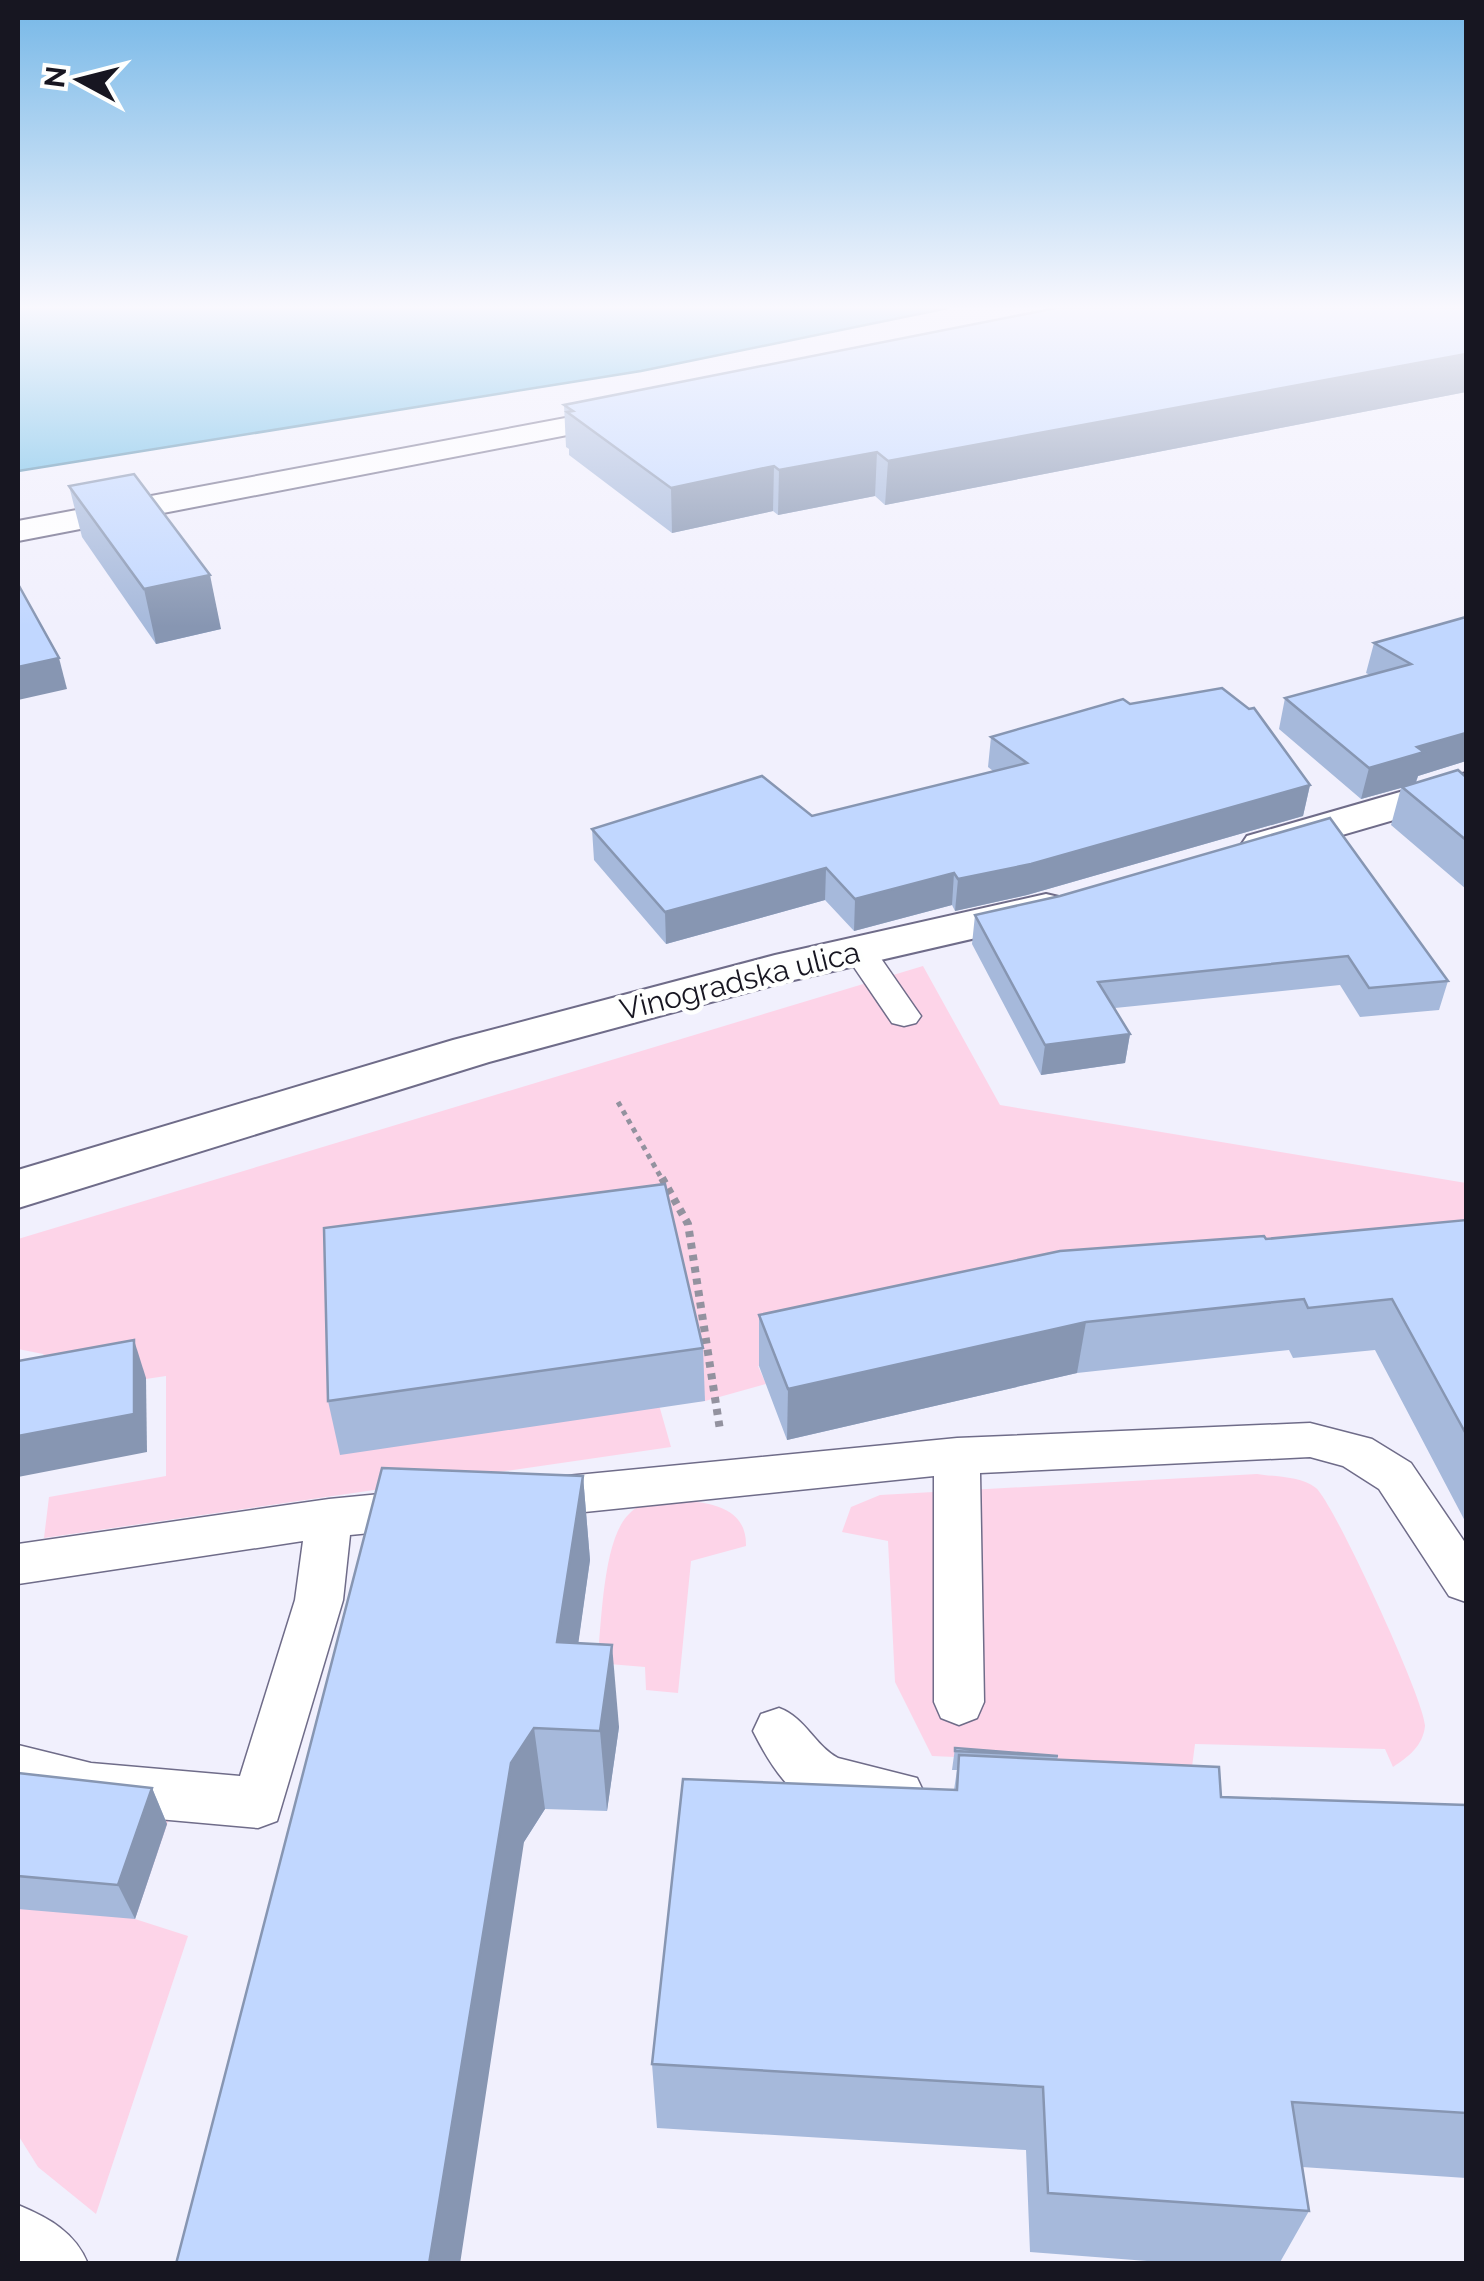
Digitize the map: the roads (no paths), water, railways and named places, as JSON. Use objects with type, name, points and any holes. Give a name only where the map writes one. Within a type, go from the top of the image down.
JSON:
[{"type":"street","points":[[18,531],[631,414]]},
{"type":"street","points":[[1226,855],[1466,786]]},
{"type":"street","name":"Vinogradska ulica","points":[[18,1188],[470,1051],[1094,894]]},
{"type":"lane","points":[[859,951],[904,1016]]},
{"type":"lane","points":[[18,1564],[329,1518],[956,1456],[1310,1440],[1356,1452],[1395,1476],[1466,1582]]},
{"type":"lane","points":[[956,1456],[959,1702]]},
{"type":"lane","points":[[18,1769],[25,1774],[91,1788],[258,1803],[319,1600],[329,1518]]},
{"type":"lane","points":[[780,1731],[808,1769],[830,1781],[871,1791],[942,1798]]},
{"type":"lane","points":[[18,2237],[56,2264]]},
{"type":"water","points":[[18,414],[370,414],[18,471]]}]
